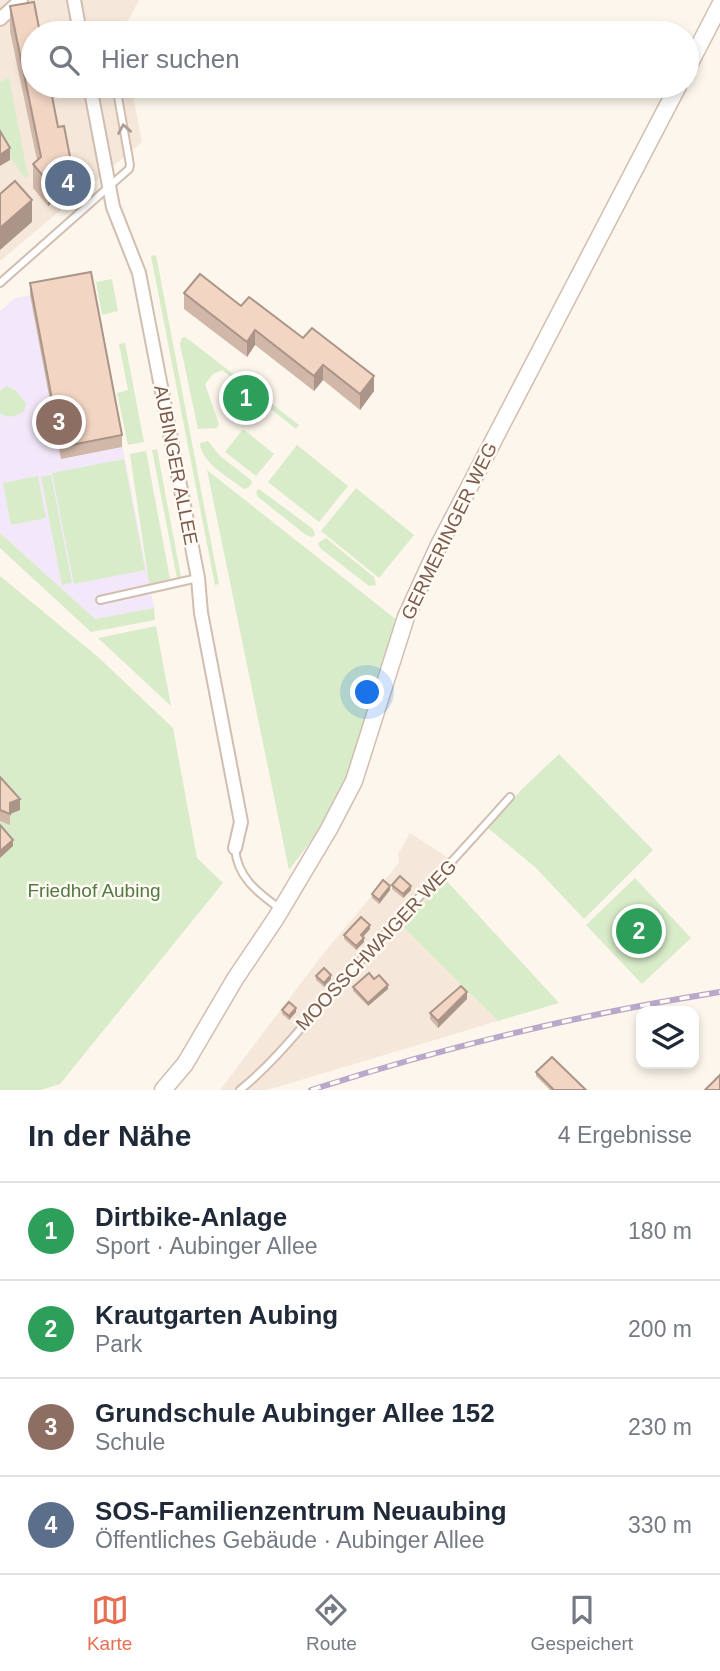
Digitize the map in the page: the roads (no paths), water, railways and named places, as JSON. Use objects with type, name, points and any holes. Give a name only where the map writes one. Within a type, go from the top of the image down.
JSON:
[{"type":"street","points":[[0,19],[21,0]]},
{"type":"street","points":[[74,0],[78,21]]},
{"type":"street","points":[[699,46],[720,5]]},
{"type":"street","name":"AUBINGER ALLEE","points":[[93,98],[115,216],[139,273],[198,578],[201,613],[241,822],[234,848]]},
{"type":"street","name":"GERMERINGER WEG","points":[[163,1089],[185,1064],[235,979],[276,918],[354,781],[406,617],[438,547],[672,98]]},
{"type":"lane","points":[[0,283],[127,172],[130,165],[117,98]]},
{"type":"lane","points":[[100,600],[198,578]]},
{"type":"lane","name":"MOOSSCHWAIGER WEG","points":[[240,1090],[265,1069],[510,797]]},
{"type":"lane","points":[[234,848],[237,866],[246,881],[280,908]]},
{"type":"railway","points":[[311,1090],[514,1033],[720,992]]},
{"type":"place","name":"SOS-Familienzentrum Neuaubing","points":[[68,183]]},
{"type":"place","name":"Dirtbike-Anlage","points":[[246,398]]},
{"type":"place","name":"Grundschule Aubinger Allee 152","points":[[59,422]]},
{"type":"place","name":"Krautgarten Aubing","points":[[639,931]]},
{"type":"park label","name":"Friedhof Aubing","points":[[94,890]]}]
